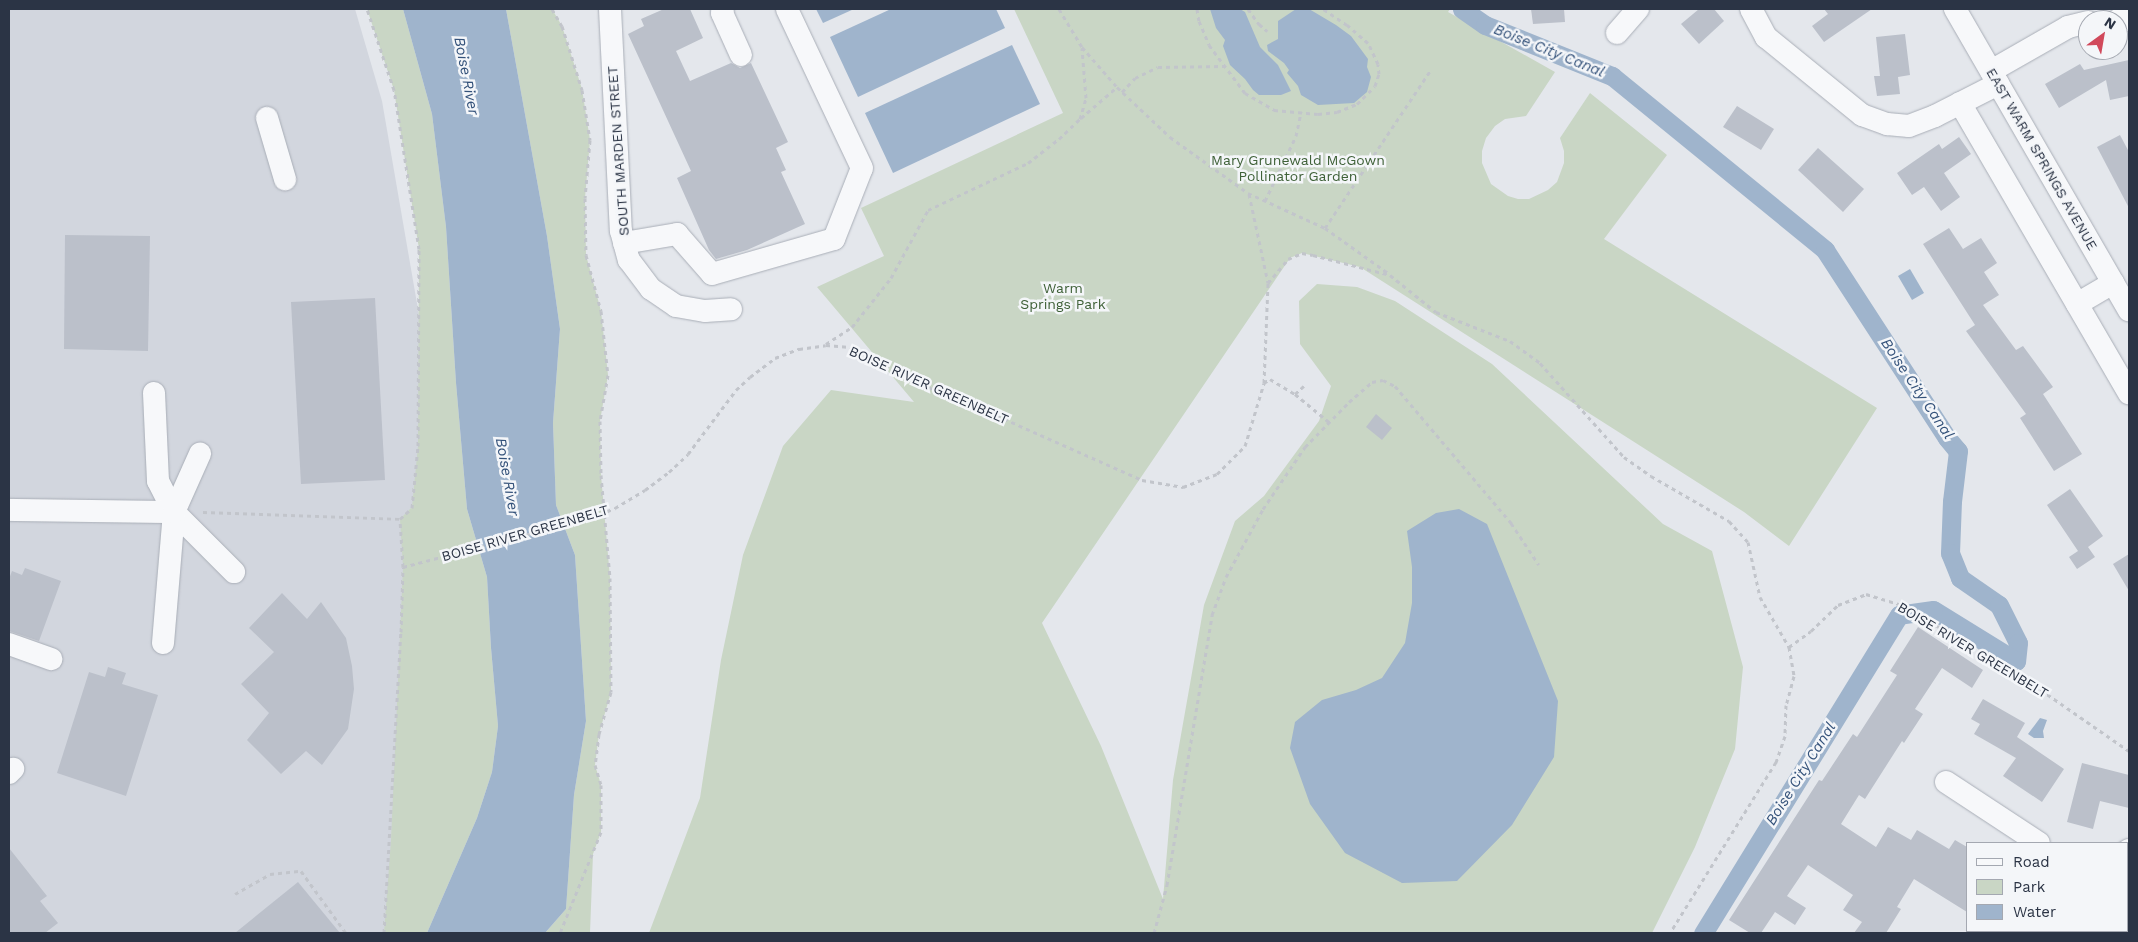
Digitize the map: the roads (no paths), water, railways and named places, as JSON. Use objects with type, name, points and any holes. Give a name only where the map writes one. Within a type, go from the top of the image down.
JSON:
[{"type":"street","name":"SOUTH MARDEN STREET","points":[[610,9],[620,231],[629,260],[651,289],[676,306],[705,311],[731,309]]},
{"type":"street","points":[[723,9],[722,13],[741,55]]},
{"type":"street","points":[[624,243],[677,234],[712,274],[834,239],[862,168],[787,9]]},
{"type":"street","points":[[1617,33],[1638,9]]},
{"type":"street","points":[[1751,9],[1766,37],[1862,116],[1887,124],[1909,126],[1960,104],[1995,77],[2068,27],[2078,24]]},
{"type":"street","name":"EAST WARM SPRINGS AVENUE","points":[[1955,9],[2129,310]]},
{"type":"street","points":[[1960,104],[2129,394]]},
{"type":"street","points":[[267,118],[285,179]]},
{"type":"street","points":[[2077,304],[2113,283]]},
{"type":"street","points":[[154,393],[158,481],[174,512],[234,572]]},
{"type":"street","points":[[163,643],[174,512],[200,454]]},
{"type":"street","points":[[9,510],[174,512]]},
{"type":"street","points":[[9,644],[51,659]]},
{"type":"street","points":[[1946,782],[2037,842]]},
{"type":"water","name":"Boise River","points":[[403,9],[506,9],[547,236],[560,329],[553,423],[556,505],[575,555],[586,721],[574,795],[566,909],[545,933],[427,933],[477,818],[492,772],[498,726],[487,577],[467,509],[456,383],[446,227],[432,114]]},
{"type":"water","points":[[816,9],[854,9],[823,23]]},
{"type":"water","points":[[891,9],[996,9],[1005,28],[858,97],[830,37]]},
{"type":"water","points":[[1210,9],[1240,9],[1245,12],[1260,47],[1278,65],[1291,91],[1281,95],[1259,95],[1253,90],[1245,79],[1230,65],[1223,46],[1225,40],[1216,28]]},
{"type":"water","points":[[1296,9],[1309,9],[1336,25],[1351,36],[1368,59],[1367,67],[1371,77],[1367,92],[1354,103],[1318,105],[1301,95],[1298,86],[1287,73],[1289,70],[1284,63],[1268,51],[1267,45],[1278,39],[1278,21]]},
{"type":"water","points":[[1012,45],[1040,104],[893,173],[865,113]]},
{"type":"water","points":[[1910,269],[1924,293],[1912,300],[1898,276]]},
{"type":"water","points":[[1459,509],[1487,524],[1558,701],[1554,757],[1512,825],[1457,881],[1402,883],[1345,853],[1310,804],[1290,748],[1295,722],[1322,700],[1356,690],[1382,678],[1405,643],[1412,603],[1412,567],[1407,531],[1436,513]]},
{"type":"water","points":[[2040,718],[2047,720],[2043,731],[2044,738],[2034,738],[2028,734]]},
{"type":"waterway","name":"Boise City Canal","points":[[1462,9],[1485,25],[1612,76],[1825,250],[1947,438],[1958,451],[1952,501],[1950,553],[1960,578],[1999,605],[2018,643],[2016,661],[1933,610],[1899,615],[1703,933]]},
{"type":"park label","name":"Mary Grunewald McGown Pollinator Garden","points":[[1298,168]]},
{"type":"park label","name":"Warm Springs Park","points":[[1063,296]]}]
